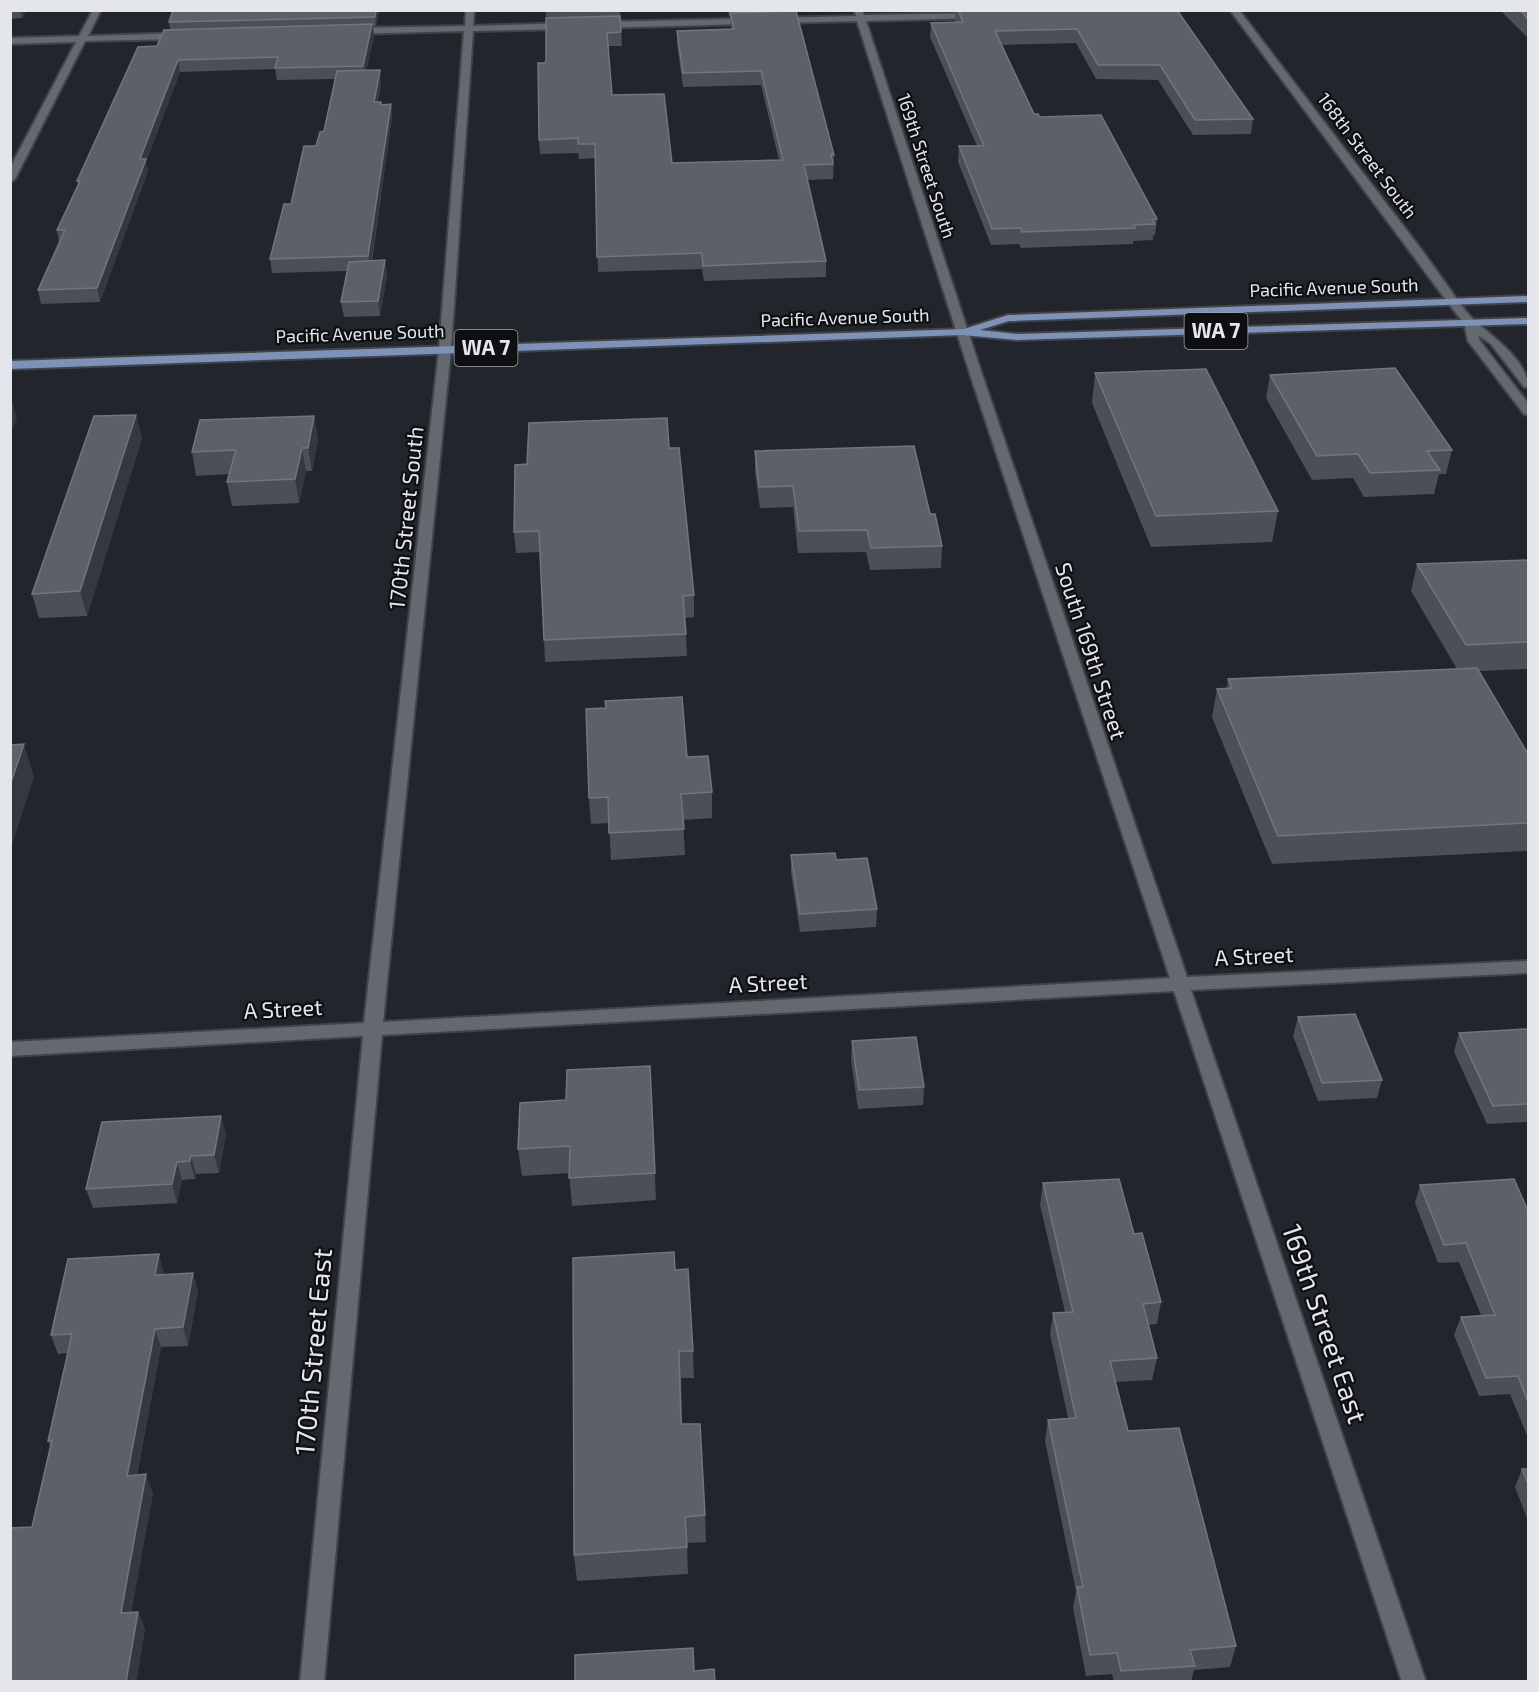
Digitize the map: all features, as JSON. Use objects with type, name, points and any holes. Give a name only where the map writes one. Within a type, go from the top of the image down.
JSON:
[{"type":"main road","name":"Pacific Avenue South","points":[[962,332],[1008,318],[1528,299]]},
{"type":"main road","name":"Pacific Avenue South","points":[[10,365],[962,332],[1017,337],[1528,321]]},
{"type":"street","points":[[10,179],[97,10]]},
{"type":"street","name":"170th Street South","points":[[373,1028],[445,349],[470,10]]},
{"type":"street","name":"168th Street South","points":[[1234,10],[1420,255],[1453,302],[1470,323],[1495,342],[1528,384]]},
{"type":"street","points":[[586,25],[860,14],[990,15]]},
{"type":"street","name":"169th Street South","points":[[860,14],[962,332]]},
{"type":"street","points":[[339,32],[574,26]]},
{"type":"street","points":[[10,40],[198,36]]},
{"type":"street","name":"168th Street South","points":[[1470,323],[1474,341],[1528,411]]},
{"type":"street","name":"South 169th Street","points":[[962,332],[1179,984]]},
{"type":"street","name":"A Street","points":[[10,1048],[1528,967]]},
{"type":"street","name":"169th Street East","points":[[1179,984],[1414,1682]]},
{"type":"street","name":"170th Street East","points":[[312,1682],[373,1028]]},
{"type":"building","points":[[173,10],[376,10],[375,17],[169,22]]},
{"type":"building","points":[[958,10],[1177,10],[1253,119],[1195,120],[1160,65],[1098,65],[1077,29],[995,31],[1034,114],[1040,117],[1101,115],[1157,219],[1152,220],[1155,224],[1134,225],[1135,228],[1022,232],[1021,228],[992,229],[959,146],[984,146],[931,23],[963,22]]},
{"type":"building","points":[[1520,10],[1528,10],[1528,19]]},
{"type":"building","points":[[796,11],[834,155],[831,155],[833,164],[804,165],[826,261],[703,266],[702,253],[597,257],[595,144],[578,144],[578,138],[539,140],[538,63],[545,63],[546,60],[546,18],[620,16],[621,32],[607,33],[612,95],[664,94],[672,163],[783,160],[761,71],[683,73],[677,31],[734,29],[730,13]]},
{"type":"building","points":[[372,24],[363,66],[275,68],[278,57],[178,60],[140,159],[146,159],[97,288],[38,290],[65,230],[57,230],[80,181],[77,181],[138,47],[157,46],[164,30]]},
{"type":"building","points":[[380,70],[374,102],[381,102],[381,105],[391,104],[368,256],[270,259],[284,204],[291,204],[304,146],[316,146],[320,132],[324,131],[337,71]]},
{"type":"building","points":[[385,260],[378,301],[341,302],[349,262]]},
{"type":"building","points":[[1395,368],[1452,450],[1427,451],[1440,470],[1370,473],[1358,454],[1317,456],[1270,375]]},
{"type":"building","points":[[1206,369],[1278,511],[1156,516],[1095,373]]},
{"type":"building","points":[[136,415],[80,591],[32,594],[94,416]]},
{"type":"building","points":[[314,416],[308,448],[302,448],[295,479],[227,482],[236,450],[192,452],[200,420]]},
{"type":"building","points":[[667,418],[669,448],[679,448],[694,595],[683,596],[686,634],[544,640],[539,531],[514,532],[515,465],[527,464],[529,423]]},
{"type":"building","points":[[914,446],[930,514],[935,514],[942,546],[871,548],[867,530],[799,531],[793,486],[759,487],[755,451]]},
{"type":"building","points":[[1528,560],[1528,642],[1466,645],[1417,564]]},
{"type":"building","points":[[1477,668],[1528,754],[1528,823],[1278,836],[1217,689],[1232,688],[1228,679]]},
{"type":"building","points":[[682,697],[687,757],[708,756],[712,792],[681,794],[684,829],[609,833],[608,797],[589,798],[586,709],[606,708],[605,701]]},
{"type":"building","points":[[24,744],[10,785],[10,745]]},
{"type":"building","points":[[835,853],[836,860],[867,858],[877,909],[800,914],[791,855]]},
{"type":"building","points":[[1355,1014],[1382,1080],[1322,1083],[1298,1017]]},
{"type":"building","points":[[1528,1029],[1528,1104],[1493,1106],[1459,1033]]},
{"type":"building","points":[[916,1037],[924,1087],[859,1090],[852,1041]]},
{"type":"building","points":[[650,1066],[655,1173],[569,1178],[570,1146],[518,1149],[520,1103],[566,1100],[567,1070]]},
{"type":"building","points":[[221,1116],[214,1155],[191,1156],[190,1161],[177,1162],[172,1184],[86,1189],[102,1122]]},
{"type":"building","points":[[1119,1179],[1134,1234],[1142,1233],[1161,1302],[1143,1304],[1157,1358],[1110,1361],[1128,1431],[1179,1428],[1236,1646],[1190,1650],[1195,1666],[1121,1671],[1117,1653],[1090,1655],[1077,1587],[1083,1587],[1048,1420],[1076,1418],[1053,1313],[1073,1312],[1043,1183]]},
{"type":"building","points":[[1514,1179],[1528,1211],[1528,1402],[1518,1376],[1486,1378],[1461,1317],[1495,1315],[1466,1243],[1444,1245],[1420,1185]]},
{"type":"building","points":[[674,1252],[675,1270],[688,1269],[693,1351],[679,1351],[681,1424],[700,1424],[705,1515],[685,1517],[687,1547],[574,1555],[573,1258]]},
{"type":"building","points":[[159,1254],[155,1275],[193,1273],[183,1327],[155,1329],[127,1476],[146,1474],[121,1613],[138,1612],[126,1682],[10,1682],[10,1528],[32,1527],[52,1440],[48,1441],[72,1334],[51,1335],[68,1259]]},
{"type":"building","points":[[1522,1469],[1528,1469],[1528,1484]]},
{"type":"building","points":[[693,1648],[694,1671],[714,1669],[715,1682],[575,1682],[575,1655]]}]
